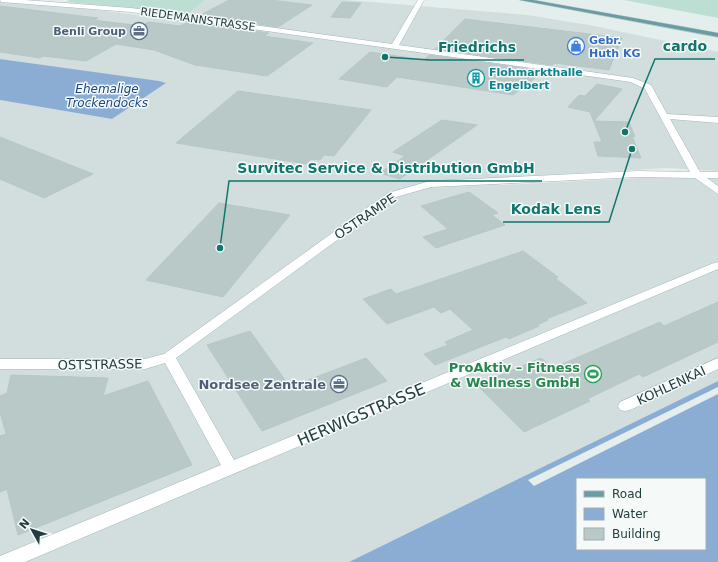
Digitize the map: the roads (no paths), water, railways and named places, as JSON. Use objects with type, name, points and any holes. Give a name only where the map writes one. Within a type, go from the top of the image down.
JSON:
[{"type":"main road","points":[[523,0],[718,35]]},
{"type":"street","name":"RIEDEMANNSTRASSE","points":[[1,0],[132,10],[633,80],[648,87],[696,174]]},
{"type":"street","points":[[395,46],[421,0]]},
{"type":"street","points":[[664,116],[718,120]]},
{"type":"street","points":[[696,174],[718,191]]},
{"type":"street","name":"OSTRAMPE","points":[[169,357],[392,194],[413,187],[430,184],[615,175],[718,175]]},
{"type":"street","name":"HERWIGSTRASSE","points":[[5,562],[718,265]]},
{"type":"street","points":[[169,357],[230,468]]},
{"type":"street","name":"OSTSTRASSE","points":[[0,364],[145,364],[169,357]]},
{"type":"street","name":"KOHLENKAI","points":[[625,406],[718,363]]},
{"type":"water","name":"Ehemalige Trockendocks","points":[[0,59],[166,83],[112,119],[0,100]]},
{"type":"water","points":[[718,381],[718,562],[349,562]]},
{"type":"place","name":"Benli Group","points":[[139,31]]},
{"type":"place","name":"Gebr. Huth KG","points":[[576,46]]},
{"type":"place","name":"Friedrichs","points":[[385,57]]},
{"type":"place","name":"Flohmarkthalle Engelbert","points":[[476,78]]},
{"type":"place","name":"cardo","points":[[625,132]]},
{"type":"place","name":"Kodak Lens","points":[[632,149]]},
{"type":"place","name":"Survitec Service & Distribution GmbH","points":[[220,248]]},
{"type":"place","name":"ProAktiv – Fitness & Wellness GmbH","points":[[593,374]]},
{"type":"place","name":"Nordsee Zentrale","points":[[339,384]]}]
